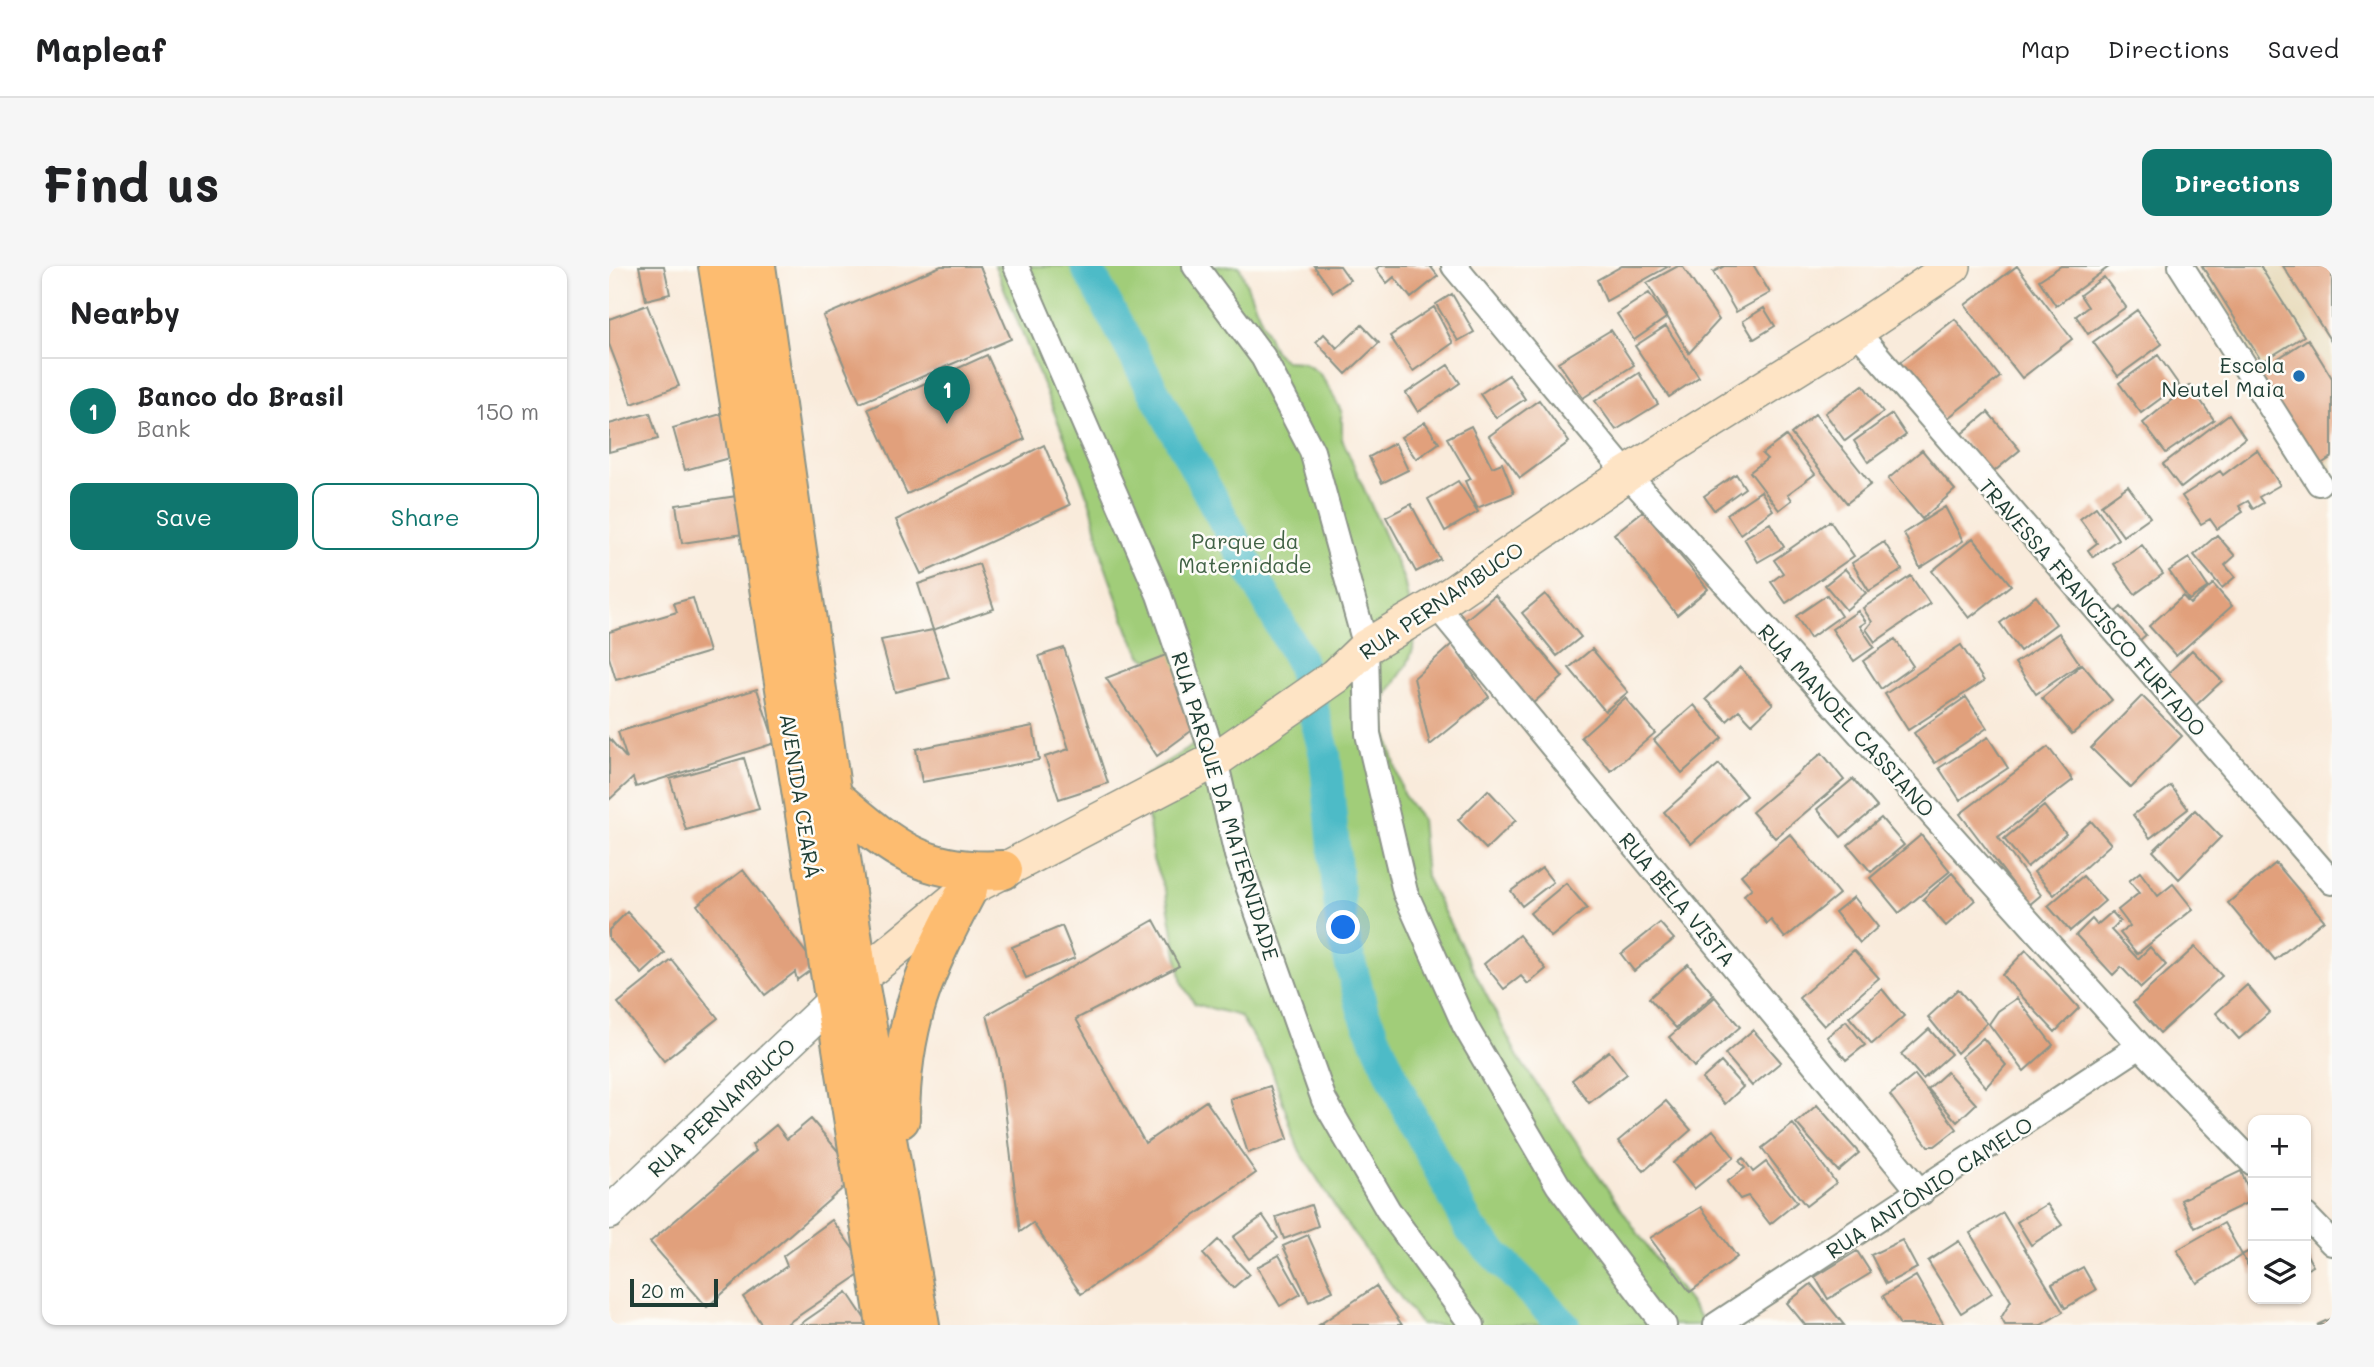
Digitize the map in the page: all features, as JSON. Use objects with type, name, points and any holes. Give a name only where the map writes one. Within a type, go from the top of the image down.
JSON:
[{"type":"main road","name":"AVENIDA CEARÁ","points":[[718,266],[846,988],[900,1208],[920,1325]]},
{"type":"main road","name":"AVENIDA CEARÁ","points":[[757,266],[832,796],[846,988],[886,1325]]},
{"type":"main road","name":"RUA PERNAMBUCO","points":[[846,988],[968,889],[1215,760],[1336,676],[1366,647],[1436,605],[1627,474],[1856,331],[1953,266]]},
{"type":"main road","points":[[832,796],[886,841],[910,855],[938,867],[971,872],[1003,870]]},
{"type":"main road","points":[[900,1208],[903,1050],[932,956],[968,889]]},
{"type":"street","name":"RUA PARQUE DA MATERNIDADE","points":[[1016,266],[1159,596],[1215,760],[1237,855],[1324,1100],[1388,1210],[1472,1325]]},
{"type":"street","points":[[1195,266],[1263,357],[1312,451],[1366,647],[1368,734],[1405,892],[1465,1026],[1557,1185],[1664,1325]]},
{"type":"street","name":"RUA MANOEL CASSIANO","points":[[1454,266],[1627,474],[2140,1046],[2248,1158]]},
{"type":"street","points":[[2181,266],[2319,483]]},
{"type":"street","name":"TRAVESSA FRANCISCO FURTADO","points":[[1856,331],[2332,882]]},
{"type":"street","name":"RUA BELA VISTA","points":[[1436,605],[1921,1193]]},
{"type":"street","name":"RUA PERNAMBUCO","points":[[609,1213],[846,988]]},
{"type":"street","name":"RUA ANTÔNIO CAMELO","points":[[1716,1325],[1921,1193],[2140,1046]]},
{"type":"street","points":[[2311,1221],[2332,1243]]},
{"type":"shaded area","name":"Escola Neutel Maia","points":[[2198,266],[2332,266],[2332,487]]},
{"type":"green space","name":"Parque da Maternidade","points":[[995,266],[1239,266],[1274,351],[1285,361],[1302,362],[1319,373],[1342,413],[1342,439],[1404,580],[1414,630],[1413,649],[1407,665],[1385,697],[1384,724],[1403,794],[1421,819],[1426,877],[1518,1057],[1654,1257],[1707,1325],[1421,1325],[1342,1218],[1298,1148],[1271,1067],[1240,1016],[1195,1004],[1182,984],[1166,893],[1153,860],[1144,776],[1192,746],[1195,732],[1158,662],[1142,657],[1129,632],[1104,563],[1092,509],[1080,476]]},
{"type":"building","points":[[639,266],[664,266],[670,294],[646,300]]},
{"type":"building","points":[[941,266],[980,266],[1011,339],[860,403],[823,316]]},
{"type":"building","points":[[1314,266],[1340,266],[1350,280],[1333,292]]},
{"type":"building","points":[[1380,266],[1430,266],[1438,276],[1411,298],[1394,277],[1387,283],[1376,269]]},
{"type":"building","points":[[1622,266],[1669,266],[1606,301],[1597,280]]},
{"type":"building","points":[[1682,266],[1719,320],[1689,353],[1647,283]]},
{"type":"building","points":[[1724,266],[1754,266],[1770,293],[1736,312],[1713,272]]},
{"type":"building","points":[[2017,266],[2072,339],[2022,378],[1965,305]]},
{"type":"building","points":[[2061,266],[2110,266],[2056,306],[2039,280]]},
{"type":"building","points":[[2202,266],[2260,266],[2304,336],[2262,362]]},
{"type":"building","points":[[2283,266],[2332,266],[2332,343]]},
{"type":"building","points":[[2104,277],[2126,307],[2088,334],[2076,316],[2088,307],[2080,295]]},
{"type":"building","points":[[1649,293],[1666,318],[1634,340],[1617,314]]},
{"type":"building","points":[[1452,294],[1474,332],[1458,341],[1436,304]]},
{"type":"building","points":[[647,305],[679,386],[632,404],[609,344],[609,319]]},
{"type":"building","points":[[1434,307],[1453,343],[1413,371],[1390,336]]},
{"type":"building","points":[[1764,308],[1775,326],[1754,339],[1743,321]]},
{"type":"building","points":[[2137,310],[2162,344],[2118,376],[2093,342]]},
{"type":"building","points":[[1955,319],[2000,377],[1944,421],[1899,363]]},
{"type":"building","points":[[1362,325],[1379,343],[1346,374],[1316,342],[1324,334],[1337,348]]},
{"type":"building","points":[[1666,326],[1699,377],[1669,397],[1635,346]]},
{"type":"building","points":[[1611,330],[1634,365],[1583,398],[1558,362]]},
{"type":"building","points":[[2308,339],[2332,378],[2332,457],[2313,469],[2254,374]]},
{"type":"building","points":[[987,355],[1025,439],[907,494],[868,409]]},
{"type":"building","points":[[2158,355],[2179,385],[2141,413],[2119,383]]},
{"type":"building","points":[[1448,365],[1460,383],[1418,412],[1406,393]]},
{"type":"building","points":[[1639,373],[1658,404],[1616,430],[1595,401]]},
{"type":"building","points":[[1509,375],[1525,399],[1496,418],[1480,394]]},
{"type":"building","points":[[1863,385],[1883,412],[1845,441],[1825,413]]},
{"type":"building","points":[[2190,385],[2214,420],[2166,453],[2143,423]]},
{"type":"building","points":[[1539,400],[1569,442],[1520,478],[1489,436]]},
{"type":"building","points":[[728,412],[740,455],[685,470],[673,428]]},
{"type":"building","points":[[1988,412],[2020,450],[1991,474],[1959,436]]},
{"type":"building","points":[[650,413],[658,439],[609,452],[609,424]]},
{"type":"building","points":[[1815,414],[1871,484],[1847,503],[1791,434]]},
{"type":"building","points":[[1892,414],[1906,435],[1868,462],[1854,441]]},
{"type":"building","points":[[2229,414],[2245,438],[2181,488],[2163,464]]},
{"type":"building","points":[[1425,422],[1439,443],[1416,459],[1401,437]]},
{"type":"building","points":[[1471,426],[1492,467],[1502,463],[1514,493],[1477,508],[1465,481],[1471,479],[1447,438]]},
{"type":"building","points":[[1786,436],[1815,474],[1788,494],[1792,500],[1779,510],[1750,472],[1767,459],[1762,454]]},
{"type":"building","points":[[1395,443],[1408,470],[1382,483],[1369,457]]},
{"type":"building","points":[[1044,445],[1070,505],[921,574],[896,520]]},
{"type":"building","points":[[1922,450],[1955,490],[1922,519],[1888,479]]},
{"type":"building","points":[[2257,450],[2280,485],[2259,497],[2263,503],[2253,509],[2248,501],[2239,506],[2243,512],[2217,529],[2210,519],[2201,524],[2182,496],[2220,471],[2223,475]]},
{"type":"building","points":[[1736,474],[1745,488],[1714,510],[1704,496]]},
{"type":"building","points":[[1458,481],[1478,512],[1445,531],[1428,499]]},
{"type":"building","points":[[2128,486],[2150,517],[2123,536],[2101,505]]},
{"type":"building","points":[[1761,491],[1773,510],[1740,534],[1727,514]]},
{"type":"building","points":[[744,495],[750,533],[682,543],[676,505]]},
{"type":"building","points":[[1411,504],[1440,559],[1416,572],[1386,517]]},
{"type":"building","points":[[1945,507],[1963,541],[1920,568],[1904,533]]},
{"type":"building","points":[[2096,507],[2118,539],[2093,557],[2088,550],[2097,543],[2080,519]]},
{"type":"building","points":[[1643,511],[1708,589],[1677,615],[1614,534]]},
{"type":"building","points":[[1830,521],[1854,556],[1786,603],[1771,582],[1783,573],[1774,560]]},
{"type":"building","points":[[1770,523],[1784,547],[1758,562],[1744,538]]},
{"type":"building","points":[[2217,535],[2235,556],[2225,565],[2235,577],[2222,588],[2194,555]]},
{"type":"building","points":[[1973,538],[2011,585],[1969,618],[1932,571]]},
{"type":"building","points":[[1884,542],[1902,570],[1869,591],[1852,563]]},
{"type":"building","points":[[2142,545],[2163,574],[2135,594],[2114,564]]},
{"type":"building","points":[[2189,558],[2208,587],[2189,600],[2169,571]]},
{"type":"building","points":[[979,564],[994,609],[933,630],[918,584]]},
{"type":"building","points":[[1845,569],[1866,593],[1846,610],[1825,585]]},
{"type":"building","points":[[1911,576],[1930,604],[1875,642],[1866,629],[1872,622],[1863,608]]},
{"type":"building","points":[[2213,584],[2232,606],[2176,656],[2149,626],[2183,596],[2190,604]]},
{"type":"building","points":[[1545,594],[1581,637],[1557,656],[1522,613]]},
{"type":"building","points":[[1495,595],[1563,677],[1532,704],[1463,622]]},
{"type":"building","points":[[1827,595],[1841,616],[1810,638],[1796,616]]},
{"type":"building","points":[[2036,596],[2056,624],[2020,651],[2000,623]]},
{"type":"building","points":[[693,598],[709,652],[616,680],[609,657],[609,632],[677,612],[674,603]]},
{"type":"building","points":[[2121,607],[2146,635],[2134,645],[2109,618]]},
{"type":"building","points":[[1858,611],[1866,622],[1860,626],[1874,647],[1854,661],[1832,629]]},
{"type":"building","points":[[933,630],[949,678],[895,692],[881,640]]},
{"type":"building","points":[[2059,633],[2080,664],[2036,694],[2015,663]]},
{"type":"building","points":[[1895,639],[1913,666],[1881,689],[1863,661]]},
{"type":"building","points":[[1452,644],[1489,697],[1430,745],[1414,678]]},
{"type":"building","points":[[1961,645],[1984,681],[1908,730],[1885,694]]},
{"type":"building","points":[[1064,648],[1108,783],[1059,799],[1045,757],[1069,749],[1039,656]]},
{"type":"building","points":[[1592,649],[1628,692],[1605,711],[1569,668]]},
{"type":"building","points":[[2192,650],[2222,681],[2190,711],[2161,680]]},
{"type":"building","points":[[1171,653],[1198,726],[1157,756],[1106,678]]},
{"type":"building","points":[[2082,664],[2112,700],[2072,734],[2042,698]]},
{"type":"building","points":[[1740,667],[1773,704],[1752,724],[1739,710],[1727,721],[1706,699]]},
{"type":"building","points":[[757,689],[775,743],[636,787],[633,778],[609,800],[609,738],[627,759],[618,732]]},
{"type":"building","points":[[2142,696],[2182,736],[2131,788],[2091,748]]},
{"type":"building","points":[[1966,697],[1987,728],[1935,763],[1914,733]]},
{"type":"building","points":[[1625,698],[1655,733],[1611,771],[1581,737]]},
{"type":"building","points":[[1694,705],[1722,738],[1682,773],[1654,740]]},
{"type":"building","points":[[1033,726],[1039,760],[922,782],[916,749]]},
{"type":"building","points":[[1988,737],[2008,768],[1960,800],[1939,768]]},
{"type":"building","points":[[2048,747],[2073,780],[1998,837],[2041,895],[2029,905],[1960,814]]},
{"type":"building","points":[[1822,753],[1844,780],[1775,838],[1752,812]]},
{"type":"building","points":[[744,758],[759,809],[686,830],[670,779]]},
{"type":"building","points":[[1719,764],[1746,796],[1691,844],[1664,812]]},
{"type":"building","points":[[1853,779],[1877,807],[1841,837],[1817,809]]},
{"type":"building","points":[[2171,786],[2188,809],[2150,838],[2133,815]]},
{"type":"building","points":[[1488,790],[1516,820],[1486,849],[1458,820]]},
{"type":"building","points":[[2044,806],[2066,834],[2027,867],[2004,839]]},
{"type":"building","points":[[2195,810],[2221,837],[2179,879],[2153,851]]},
{"type":"building","points":[[1881,818],[1904,845],[1871,872],[1848,845]]},
{"type":"building","points":[[2091,821],[2111,844],[2054,895],[2034,872]]},
{"type":"building","points":[[1790,834],[1839,894],[1785,938],[1771,920],[1767,924],[1744,895],[1752,888],[1741,875]]},
{"type":"building","points":[[1921,835],[1950,871],[1899,913],[1870,878]]},
{"type":"building","points":[[2276,863],[2324,920],[2275,960],[2228,903]]},
{"type":"building","points":[[1542,868],[1553,882],[1522,906],[1511,891]]},
{"type":"building","points":[[743,870],[816,966],[797,980],[795,972],[765,995],[697,905]]},
{"type":"building","points":[[2140,872],[2158,896],[2173,884],[2193,909],[2137,954],[2120,933],[2130,926],[2118,910],[2139,893],[2129,881]]},
{"type":"building","points":[[1952,873],[1975,900],[1946,926],[1923,899]]},
{"type":"building","points":[[2083,876],[2105,901],[2070,931],[2048,906]]},
{"type":"building","points":[[1566,883],[1587,908],[1551,937],[1530,913]]},
{"type":"building","points":[[1854,897],[1878,927],[1860,943],[1835,912]]},
{"type":"building","points":[[627,912],[665,953],[642,974],[609,939],[609,930]]},
{"type":"building","points":[[2112,912],[2120,921],[2111,930],[2138,959],[2150,947],[2166,965],[2141,988],[2121,967],[2113,975],[2076,935],[2092,919],[2097,925]]},
{"type":"building","points":[[1154,920],[1179,966],[1076,1019],[1145,1143],[1206,1101],[1256,1173],[1081,1294],[1033,1223],[1020,1232],[999,1059],[987,1015]]},
{"type":"building","points":[[1660,923],[1674,939],[1634,971],[1621,954]]},
{"type":"building","points":[[1062,926],[1075,958],[1026,978],[1012,947]]},
{"type":"building","points":[[1519,935],[1546,969],[1528,984],[1521,976],[1504,989],[1484,964]]},
{"type":"building","points":[[2195,947],[2222,976],[2160,1033],[2133,1003]]},
{"type":"building","points":[[1854,950],[1879,978],[1824,1026],[1799,998]]},
{"type":"building","points":[[2026,950],[2079,1008],[2055,1032],[2002,975]]},
{"type":"building","points":[[672,960],[718,1018],[664,1061],[618,1003]]},
{"type":"building","points":[[1688,964],[1714,995],[1676,1028],[1649,998]]},
{"type":"building","points":[[2247,985],[2270,1012],[2239,1039],[2216,1013]]},
{"type":"building","points":[[1882,989],[1904,1016],[1872,1044],[1849,1017]]},
{"type":"building","points":[[1958,989],[1987,1023],[1957,1053],[1928,1017]]},
{"type":"building","points":[[1715,997],[1740,1027],[1694,1067],[1669,1037]]},
{"type":"building","points":[[2017,998],[2053,1045],[2024,1071],[1989,1024],[1998,1011]]},
{"type":"building","points":[[1846,1021],[1865,1045],[1846,1060],[1827,1037]]},
{"type":"building","points":[[1929,1029],[1951,1054],[1923,1079],[1901,1054]]},
{"type":"building","points":[[1753,1030],[1781,1062],[1752,1086],[1725,1054]]},
{"type":"building","points":[[1983,1038],[2006,1065],[1986,1087],[1961,1057]]},
{"type":"building","points":[[1609,1051],[1627,1074],[1589,1103],[1572,1080]]},
{"type":"building","points":[[1721,1062],[1743,1087],[1725,1104],[1702,1079]]},
{"type":"building","points":[[1947,1072],[1976,1104],[1957,1122],[1928,1089]]},
{"type":"building","points":[[1915,1075],[1957,1129],[1935,1146],[1928,1146],[1890,1095]]},
{"type":"building","points":[[1270,1086],[1288,1139],[1248,1153],[1230,1099]]},
{"type":"building","points":[[1666,1101],[1691,1130],[1644,1171],[1618,1141]]},
{"type":"building","points":[[1817,1105],[1859,1153],[1838,1171],[1796,1123]]},
{"type":"building","points":[[811,1119],[858,1175],[707,1307],[650,1242],[756,1151],[752,1145],[776,1125],[787,1139]]},
{"type":"building","points":[[1793,1124],[1836,1183],[1806,1206],[1762,1148]]},
{"type":"building","points":[[1713,1130],[1734,1157],[1694,1189],[1673,1163]]},
{"type":"building","points":[[1743,1158],[1753,1172],[1766,1162],[1797,1202],[1770,1224],[1748,1196],[1740,1199],[1727,1182],[1745,1168],[1739,1161]]},
{"type":"building","points":[[2241,1171],[2248,1188],[2248,1202],[2195,1228],[2181,1200]]},
{"type":"building","points":[[2047,1204],[2062,1225],[2031,1245],[2017,1222]]},
{"type":"building","points":[[1311,1205],[1318,1226],[1284,1239],[1276,1217]]},
{"type":"building","points":[[1701,1207],[1737,1257],[1690,1292],[1650,1238]]},
{"type":"building","points":[[2003,1213],[2063,1312],[2041,1325],[2005,1325],[2001,1318],[2011,1301],[1970,1233]]},
{"type":"building","points":[[1263,1216],[1278,1238],[1249,1259],[1233,1237]]},
{"type":"building","points":[[832,1220],[868,1269],[785,1325],[762,1325],[743,1297],[787,1266],[783,1256]]},
{"type":"building","points":[[2224,1223],[2242,1255],[2197,1283],[2177,1250]]},
{"type":"building","points":[[1308,1235],[1333,1291],[1309,1302],[1283,1246]]},
{"type":"building","points":[[1218,1240],[1249,1274],[1233,1288],[1203,1254]]},
{"type":"building","points":[[1902,1240],[1917,1268],[1886,1284],[1871,1255]]},
{"type":"building","points":[[1959,1241],[1992,1293],[1961,1313],[1928,1261]]},
{"type":"building","points":[[1857,1251],[1871,1273],[1828,1299],[1815,1277]]},
{"type":"building","points":[[2248,1252],[2248,1266],[2242,1255]]},
{"type":"building","points":[[1279,1255],[1301,1294],[1280,1306],[1257,1267]]},
{"type":"building","points":[[2083,1267],[2096,1290],[2065,1308],[2052,1284]]},
{"type":"building","points":[[1916,1276],[1944,1325],[1900,1325],[1883,1296]]},
{"type":"building","points":[[1811,1284],[1844,1325],[1805,1325],[1787,1303]]},
{"type":"building","points":[[1376,1286],[1402,1325],[1319,1325]]},
{"type":"building","points":[[847,1292],[869,1325],[799,1325]]},
{"type":"building","points":[[2330,1319],[2332,1325],[2317,1325]]},
{"type":"waterway","points":[[1086,266],[1301,663],[1325,755],[1342,931],[1363,1011],[1404,1102],[1471,1230],[1564,1325]]},
{"type":"place","name":"Escola Neutel Maia","points":[[2299,376]]},
{"type":"place","name":"Banco do Brasil","points":[[947,424]]}]
